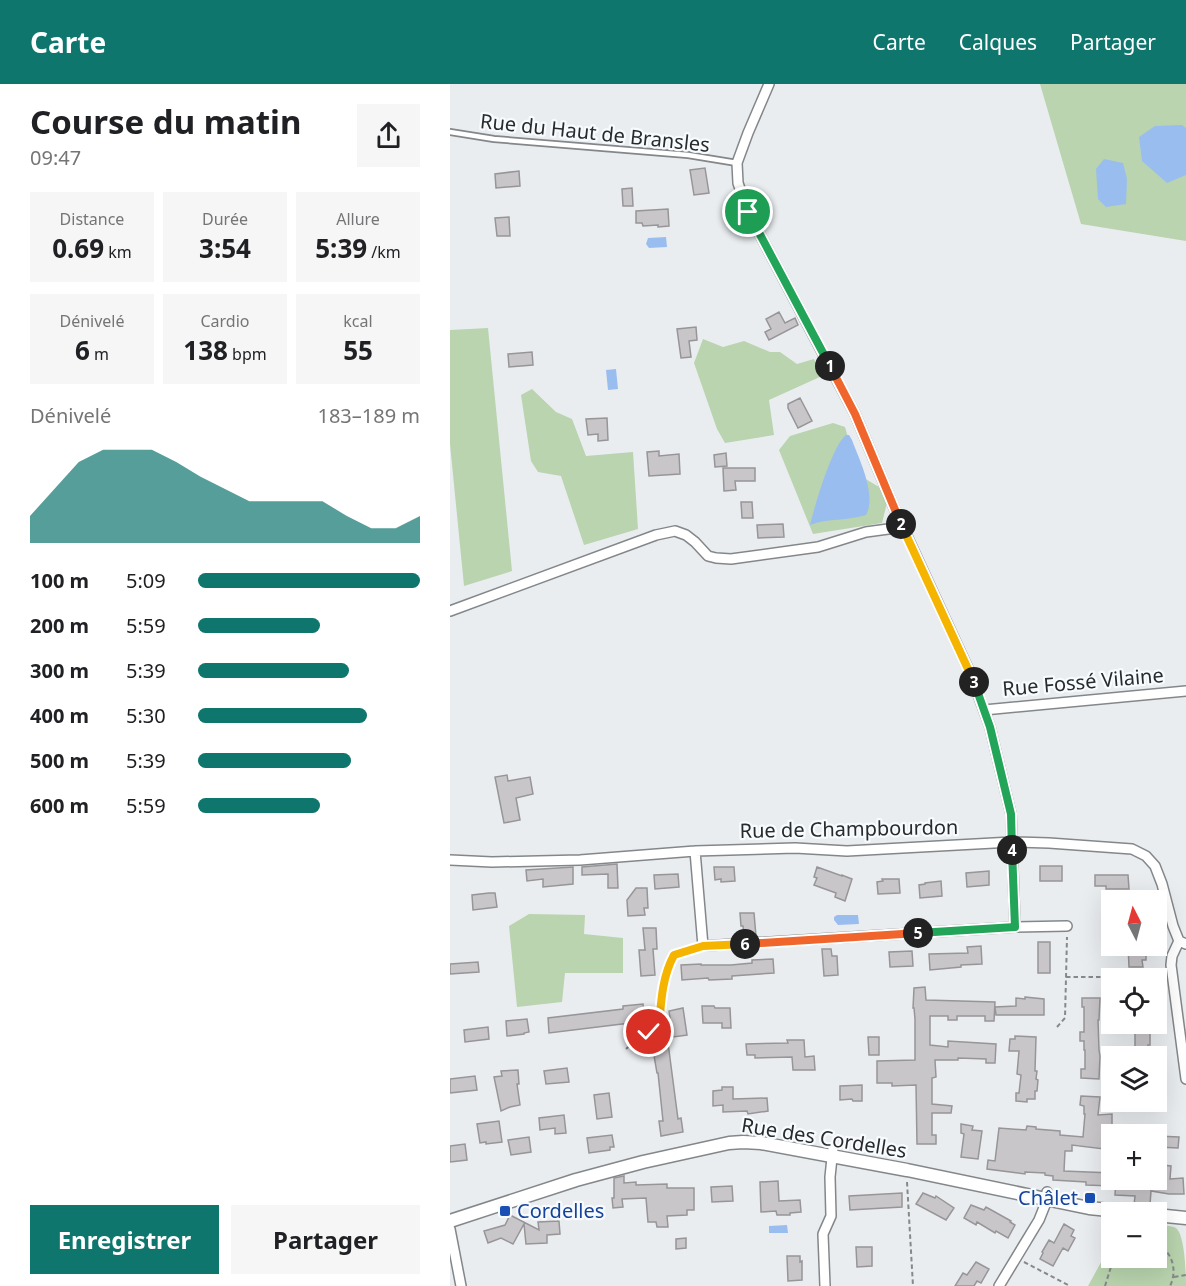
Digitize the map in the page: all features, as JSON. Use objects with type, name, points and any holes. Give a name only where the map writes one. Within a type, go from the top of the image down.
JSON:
[{"type":"street","points":[[769,84],[738,163],[738,183],[748,212],[855,414],[903,527],[971,675],[990,727],[1011,814],[1015,927]]},
{"type":"street","points":[[450,611],[656,535],[675,531],[686,535],[708,556],[731,559],[818,548],[866,532],[903,527]]},
{"type":"street","name":"Rue Fossé Vilaine","points":[[984,710],[1186,691]]},
{"type":"street","name":"Rue de Champbourdon","points":[[450,860],[492,862],[580,860],[695,851],[795,848],[848,851],[1011,842],[1132,849],[1146,856],[1155,866],[1173,926],[1182,943]]},
{"type":"street","points":[[695,851],[703,946],[1015,927],[1067,926]]},
{"type":"street","points":[[1182,943],[1172,956],[1172,976],[1186,1079]]},
{"type":"street","name":"Rue des Cordelles","points":[[450,1221],[576,1180],[643,1162],[743,1142],[832,1152],[1101,1209]]},
{"type":"street","points":[[825,1286],[823,1234],[831,1216],[832,1152]]},
{"type":"street","points":[[999,1286],[1039,1220],[1047,1196]]},
{"type":"street","points":[[1167,1216],[1186,1218]]},
{"type":"street","points":[[450,1229],[461,1286]]},
{"type":"lane","name":"Rue du Haut de Bransles","points":[[450,132],[494,139],[688,155],[738,163]]},
{"type":"path","points":[[1057,1027],[1065,1018],[1067,926]]},
{"type":"path","points":[[626,1049],[638,1038],[659,1027],[661,997],[668,965],[674,955],[703,946]]},
{"type":"path","points":[[1066,978],[1168,977]]},
{"type":"path","points":[[908,1170],[912,1286]]},
{"type":"path","points":[[1167,1250],[1171,1258],[1174,1277],[1170,1286]]},
{"type":"path","points":[[1016,1258],[1070,1286]]},
{"type":"path","points":[[1105,1286],[1111,1268]]},
{"type":"path","points":[[1174,1277],[1186,1275]]},
{"type":"green space","points":[[1040,84],[1186,84],[1186,241],[1081,224]]},
{"type":"green space","points":[[488,328],[512,571],[464,586],[450,444],[450,330]]},
{"type":"green space","points":[[703,339],[723,347],[744,341],[770,352],[780,352],[797,364],[814,359],[822,376],[769,400],[774,435],[725,443],[717,429],[694,363]]},
{"type":"green space","points":[[532,389],[556,412],[572,419],[586,456],[633,452],[638,529],[584,545],[561,476],[538,472],[531,461],[521,395]]},
{"type":"green space","points":[[833,423],[845,427],[859,475],[879,487],[887,503],[882,523],[813,534],[779,450],[790,436]]},
{"type":"green space","points":[[529,914],[585,915],[584,934],[623,938],[623,973],[565,973],[562,1002],[517,1007],[509,926]]},
{"type":"green space","points":[[1167,1226],[1176,1228],[1179,1232],[1184,1255],[1186,1286],[1088,1286],[1101,1262],[1101,1268],[1167,1268]]},
{"type":"water","points":[[1182,125],[1186,128],[1186,175],[1167,183],[1142,161],[1139,137],[1155,126]]},
{"type":"water","points":[[1104,159],[1123,163],[1127,179],[1126,204],[1106,207],[1098,199],[1096,169]]},
{"type":"water","points":[[666,237],[667,247],[649,248],[646,244],[648,238]]},
{"type":"water","points":[[616,369],[618,389],[608,390],[606,370]]},
{"type":"water","points":[[846,435],[849,435],[852,440],[866,477],[869,507],[866,515],[810,525],[830,463]]},
{"type":"water","points":[[837,915],[858,915],[859,924],[838,925],[834,920]]},
{"type":"water","points":[[787,1225],[788,1233],[769,1233],[769,1226]]},
{"type":"building","points":[[705,168],[709,193],[694,195],[690,170]]},
{"type":"building","points":[[519,171],[520,186],[496,188],[495,174]]},
{"type":"building","points":[[632,188],[633,206],[623,206],[622,189]]},
{"type":"building","points":[[668,209],[669,226],[643,226],[642,223],[636,223],[636,211]]},
{"type":"building","points":[[509,217],[510,236],[497,236],[495,218]]},
{"type":"building","points":[[779,312],[785,323],[795,318],[798,325],[769,340],[765,332],[771,329],[766,319]]},
{"type":"building","points":[[696,327],[697,340],[689,341],[691,357],[681,358],[677,329]]},
{"type":"building","points":[[532,352],[533,365],[509,367],[508,354]]},
{"type":"building","points":[[800,398],[812,421],[798,428],[788,404]]},
{"type":"building","points":[[607,418],[608,440],[598,441],[598,434],[588,435],[586,419]]},
{"type":"building","points":[[659,451],[659,456],[679,454],[680,474],[649,476],[647,452]]},
{"type":"building","points":[[726,453],[727,466],[715,467],[714,455]]},
{"type":"building","points":[[723,468],[755,468],[755,481],[735,481],[736,490],[724,491]]},
{"type":"building","points":[[741,502],[752,502],[753,518],[742,518]]},
{"type":"building","points":[[783,524],[784,537],[758,538],[757,525]]},
{"type":"building","points":[[507,775],[508,781],[530,777],[533,794],[516,798],[520,820],[504,823],[495,777]]},
{"type":"building","points":[[617,864],[618,888],[608,888],[608,874],[582,875],[582,867]]},
{"type":"building","points":[[1040,866],[1062,866],[1062,881],[1040,881]]},
{"type":"building","points":[[573,867],[573,884],[543,887],[543,879],[527,881],[526,870]]},
{"type":"building","points":[[714,867],[734,867],[735,881],[715,880]]},
{"type":"building","points":[[817,867],[852,879],[845,901],[835,897],[836,893],[814,885],[817,878],[814,877]]},
{"type":"building","points":[[989,871],[989,885],[967,887],[966,873]]},
{"type":"building","points":[[678,874],[679,887],[655,889],[654,875]]},
{"type":"building","points":[[1095,875],[1128,875],[1129,889],[1106,889],[1106,886],[1095,886]]},
{"type":"building","points":[[882,879],[899,879],[900,893],[878,894],[877,882],[883,881]]},
{"type":"building","points":[[941,881],[942,896],[920,898],[919,885]]},
{"type":"building","points":[[636,888],[647,888],[648,908],[644,908],[645,915],[628,916],[627,900]]},
{"type":"building","points":[[495,893],[497,907],[473,910],[472,895]]},
{"type":"building","points":[[740,913],[754,913],[756,936],[744,937]]},
{"type":"building","points":[[643,928],[656,928],[657,949],[653,949],[655,975],[641,976],[639,950],[645,950]]},
{"type":"building","points":[[1038,942],[1050,942],[1050,973],[1038,973]]},
{"type":"building","points":[[981,946],[982,964],[930,970],[929,954],[968,953],[967,947]]},
{"type":"building","points":[[822,949],[831,949],[832,956],[837,956],[838,975],[824,976]]},
{"type":"building","points":[[912,951],[913,966],[890,967],[889,952]]},
{"type":"building","points":[[1128,956],[1146,956],[1146,960],[1142,960],[1143,967],[1129,967]]},
{"type":"building","points":[[773,959],[774,973],[732,976],[732,979],[682,980],[681,965],[731,965],[752,963],[752,960]]},
{"type":"building","points":[[478,962],[479,972],[450,974],[450,964]]},
{"type":"building","points":[[925,987],[926,1000],[995,1002],[994,1021],[985,1021],[985,1016],[957,1016],[957,1020],[948,1020],[948,1016],[930,1016],[930,1045],[948,1047],[948,1041],[996,1044],[995,1063],[986,1063],[986,1059],[935,1060],[936,1077],[932,1078],[932,1104],[952,1106],[951,1113],[932,1113],[932,1135],[936,1135],[936,1144],[917,1144],[916,1085],[892,1086],[892,1083],[877,1083],[877,1061],[915,1060],[914,988]]},
{"type":"building","points":[[1025,997],[1044,999],[1044,1015],[996,1015],[995,1007],[1016,1006],[1016,998],[1025,999]]},
{"type":"building","points":[[1082,998],[1100,998],[1099,1079],[1081,1078],[1081,1069],[1085,1069],[1084,1041],[1080,1041],[1080,1032],[1084,1032]]},
{"type":"building","points":[[643,1004],[645,1019],[549,1033],[548,1018],[623,1009],[623,1006]]},
{"type":"building","points":[[702,1006],[730,1008],[731,1028],[722,1028],[722,1023],[703,1023]]},
{"type":"building","points":[[683,1008],[687,1035],[673,1037],[669,1011]]},
{"type":"building","points":[[527,1019],[529,1032],[507,1036],[506,1021]]},
{"type":"building","points":[[488,1027],[489,1039],[465,1042],[464,1030]]},
{"type":"building","points":[[1135,1034],[1150,1034],[1150,1045],[1135,1046]]},
{"type":"building","points":[[1015,1036],[1036,1037],[1037,1091],[1035,1091],[1035,1099],[1027,1099],[1027,1102],[1016,1101],[1021,1075],[1017,1074],[1019,1051],[1009,1051],[1010,1039],[1015,1039]]},
{"type":"building","points":[[868,1037],[879,1037],[879,1055],[869,1055]]},
{"type":"building","points":[[787,1040],[804,1040],[805,1057],[814,1056],[815,1070],[793,1070],[792,1057],[755,1058],[755,1055],[747,1055],[746,1044],[788,1043]]},
{"type":"building","points":[[668,1043],[678,1119],[681,1118],[683,1132],[661,1136],[659,1121],[663,1121],[653,1050],[655,1050],[655,1045]]},
{"type":"building","points":[[567,1068],[569,1082],[546,1084],[544,1071]]},
{"type":"building","points":[[518,1070],[520,1105],[501,1111],[494,1077],[502,1076],[501,1071]]},
{"type":"building","points":[[475,1076],[477,1090],[450,1093],[450,1079]]},
{"type":"building","points":[[862,1085],[862,1101],[840,1100],[840,1086]]},
{"type":"building","points":[[722,1087],[733,1087],[733,1099],[767,1098],[768,1111],[748,1114],[747,1111],[723,1112],[723,1105],[713,1106],[713,1091],[722,1090]]},
{"type":"building","points":[[609,1093],[612,1117],[597,1119],[594,1095]]},
{"type":"building","points":[[1081,1096],[1100,1097],[1098,1115],[1112,1114],[1112,1124],[1101,1124],[1101,1149],[1072,1145],[1072,1151],[1065,1151],[1064,1171],[1101,1173],[1101,1186],[1086,1185],[1086,1182],[1053,1180],[1053,1176],[1045,1175],[1045,1173],[1025,1172],[1025,1174],[987,1169],[988,1160],[995,1161],[999,1128],[1026,1130],[1027,1126],[1060,1131],[1060,1135],[1083,1137],[1085,1114],[1084,1106],[1080,1105]]},
{"type":"building","points":[[564,1115],[566,1133],[555,1134],[555,1128],[540,1130],[539,1118]]},
{"type":"building","points":[[499,1121],[502,1142],[480,1143],[477,1124]]},
{"type":"building","points":[[961,1124],[973,1126],[972,1130],[982,1131],[978,1159],[961,1157],[964,1134],[961,1133]]},
{"type":"building","points":[[612,1135],[614,1147],[610,1147],[610,1150],[589,1153],[587,1138]]},
{"type":"building","points":[[1167,1136],[1179,1137],[1178,1148],[1167,1148]]},
{"type":"building","points":[[529,1137],[531,1152],[511,1155],[508,1140]]},
{"type":"building","points":[[465,1144],[467,1160],[450,1162],[450,1146]]},
{"type":"building","points":[[1167,1166],[1171,1166],[1170,1179],[1183,1178],[1184,1194],[1151,1191],[1150,1202],[1134,1202],[1135,1196],[1115,1195],[1115,1190],[1167,1190]]},
{"type":"building","points":[[624,1176],[624,1183],[667,1184],[667,1188],[694,1188],[694,1210],[687,1210],[687,1215],[667,1216],[668,1227],[657,1227],[656,1222],[648,1222],[646,1198],[622,1199],[623,1207],[613,1208],[614,1178]]},
{"type":"building","points":[[778,1181],[779,1201],[800,1200],[801,1212],[777,1215],[776,1211],[761,1212],[760,1182]]},
{"type":"building","points":[[732,1186],[733,1201],[712,1202],[711,1187]]},
{"type":"building","points":[[902,1193],[902,1207],[850,1210],[849,1196]]},
{"type":"building","points":[[923,1193],[935,1198],[936,1196],[954,1208],[946,1220],[916,1204]]},
{"type":"building","points":[[971,1205],[984,1210],[986,1207],[1011,1221],[1015,1225],[1008,1238],[964,1218]]},
{"type":"building","points":[[510,1215],[539,1230],[538,1222],[559,1221],[560,1234],[547,1235],[547,1243],[526,1244],[524,1224],[513,1244],[501,1238],[488,1243],[484,1231],[505,1225]]},
{"type":"building","points":[[1064,1224],[1074,1230],[1071,1236],[1075,1238],[1068,1251],[1063,1248],[1053,1266],[1040,1259],[1049,1240],[1054,1243]]},
{"type":"building","points":[[686,1238],[686,1248],[676,1249],[676,1239]]},
{"type":"building","points":[[856,1247],[872,1247],[872,1266],[857,1267]]},
{"type":"building","points":[[787,1256],[800,1256],[802,1280],[788,1281]]},
{"type":"building","points":[[976,1262],[989,1269],[981,1283],[977,1281],[974,1286],[955,1286],[963,1273],[967,1275]]},
{"type":"place","name":"Châlet","points":[[1090,1198]]},
{"type":"place","name":"Cordelles","points":[[505,1211]]},
{"type":"route","points":[[649,1032],[659,1027],[661,997],[668,965],[674,955],[703,946],[1015,927],[1011,814],[990,727],[971,675],[895,510],[855,414],[748,212]]}]
